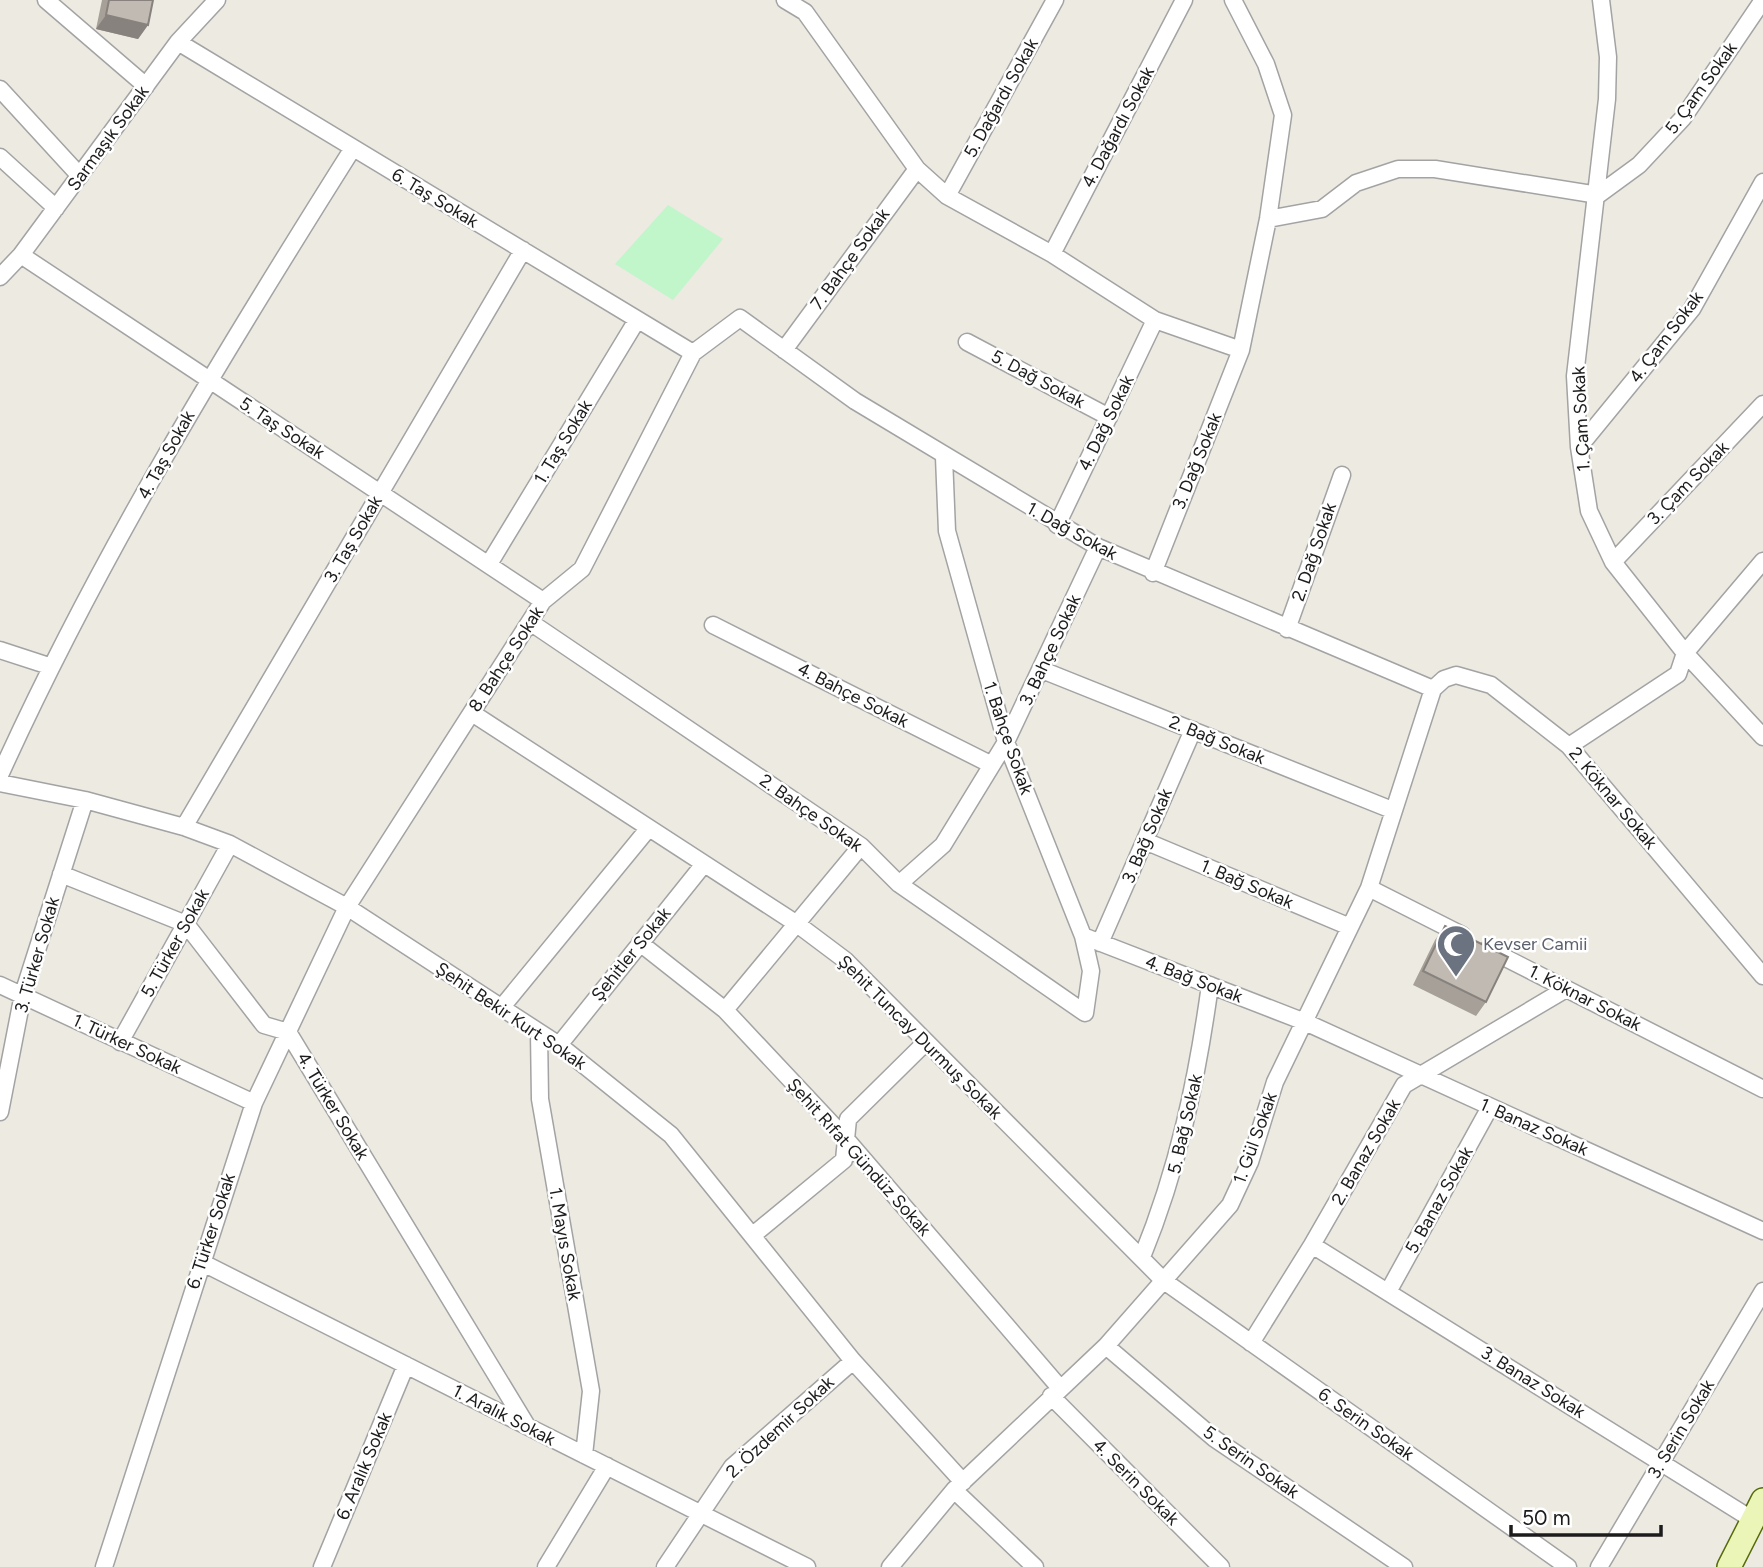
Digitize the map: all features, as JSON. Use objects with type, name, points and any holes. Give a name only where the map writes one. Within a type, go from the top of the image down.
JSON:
[{"type":"street","points":[[46,0],[146,86]]},
{"type":"street","points":[[785,0],[805,12],[917,169],[947,195],[1052,254],[1155,320],[1241,350]]},
{"type":"street","name":"5. Dağardı Sokak","points":[[947,195],[1055,0]]},
{"type":"street","name":"4. Dağardı Sokak","points":[[1052,254],[1184,0]]},
{"type":"street","name":"3. Dağ Sokak","points":[[1153,573],[1241,350],[1268,219],[1283,115],[1266,64],[1234,0]]},
{"type":"street","name":"1. Çam Sokak","points":[[1601,0],[1608,57],[1608,99],[1575,376],[1579,447],[1589,512],[1613,562],[1685,653],[1763,737]]},
{"type":"street","name":"5. Çam Sokak","points":[[1598,195],[1639,165],[1683,118],[1763,0]]},
{"type":"street","name":"Sarmaşık Sokak","points":[[0,277],[21,255],[80,176],[204,3]]},
{"type":"street","name":"6. Taş Sokak","points":[[178,42],[693,354]]},
{"type":"street","points":[[0,89],[80,176]]},
{"type":"street","name":"4. Taş Sokak","points":[[0,775],[49,666],[208,379],[353,148]]},
{"type":"street","points":[[0,157],[56,208]]},
{"type":"street","name":"7. Bahçe Sokak","points":[[784,350],[917,169]]},
{"type":"street","points":[[1268,219],[1322,209],[1356,183],[1398,169],[1435,169],[1598,195]]},
{"type":"street","name":"4. Çam Sokak","points":[[1579,447],[1692,309],[1763,182]]},
{"type":"street","name":"3. Taş Sokak","points":[[184,827],[523,250]]},
{"type":"street","name":"5. Taş Sokak","points":[[21,255],[543,601]]},
{"type":"street","name":"1. Dağ Sokak","points":[[740,318],[855,401],[1057,525],[1098,547],[1153,573],[1433,689]]},
{"type":"street","name":"8. Bahçe Sokak","points":[[347,907],[543,601],[582,569],[693,354],[740,318]]},
{"type":"street","name":"1. Taş Sokak","points":[[489,564],[637,320]]},
{"type":"street","name":"4. Dağ Sokak","points":[[1057,525],[1155,320]]},
{"type":"street","name":"5. Dağ Sokak","points":[[967,342],[1109,417]]},
{"type":"street","name":"3. Çam Sokak","points":[[1613,562],[1763,404]]},
{"type":"street","name":"1. Bahçe Sokak","points":[[944,457],[947,531],[1006,742],[1083,936],[1091,971],[1085,1013]]},
{"type":"street","name":"2. Dağ Sokak","points":[[1287,629],[1342,475]]},
{"type":"street","name":"3. Bahçe Sokak","points":[[899,884],[943,845],[1006,742],[1098,547]]},
{"type":"street","points":[[1569,746],[1678,674],[1685,653],[1763,561]]},
{"type":"street","name":"2. Bahçe Sokak","points":[[530,622],[861,846],[899,884],[1085,1013]]},
{"type":"street","name":"4. Bahçe Sokak","points":[[713,625],[992,765]]},
{"type":"street","points":[[0,650],[49,666]]},
{"type":"street","name":"2. Bağ Sokak","points":[[1042,670],[1392,810]]},
{"type":"street","name":"2. Köknar Sokak","points":[[1433,689],[1444,679],[1456,675],[1491,685],[1569,746],[1763,976]]},
{"type":"street","name":"1. Gül Sokak","points":[[890,1567],[959,1486],[1106,1346],[1230,1205],[1250,1162],[1275,1082],[1369,888],[1433,689]]},
{"type":"street","name":"Şehit Tuncay Durmuş Sokak","points":[[472,713],[797,924],[845,960],[1164,1281]]},
{"type":"street","name":"3. Bağ Sokak","points":[[1100,943],[1193,730]]},
{"type":"street","name":"Şehit Bekir Kurt Sokak","points":[[0,783],[85,800],[184,827],[230,844],[347,907],[559,1045],[671,1135],[853,1361],[959,1486],[1035,1567]]},
{"type":"street","name":"3. Türker Sokak","points":[[0,1112],[23,994],[85,800]]},
{"type":"street","points":[[502,1007],[648,829]]},
{"type":"street","name":"1. Bağ Sokak","points":[[1144,841],[1350,927]]},
{"type":"street","name":"5. Türker Sokak","points":[[120,1042],[230,844]]},
{"type":"street","points":[[725,1010],[861,846]]},
{"type":"street","name":"Şehitler Sokak","points":[[559,1045],[704,864]]},
{"type":"street","points":[[61,874],[186,923]]},
{"type":"street","name":"1. Köknar Sokak","points":[[1369,888],[1763,1089]]},
{"type":"street","name":"6. Türker Sokak","points":[[104,1567],[254,1103],[347,907]]},
{"type":"street","name":"4. Türker Sokak","points":[[186,923],[264,1026],[288,1032],[527,1426]]},
{"type":"street","name":"4. Bağ Sokak","points":[[1083,936],[1305,1022]]},
{"type":"street","name":"Şehit Rıfat Gündüz Sokak","points":[[640,943],[725,1010],[846,1139],[1056,1392]]},
{"type":"street","name":"1. Türker Sokak","points":[[0,985],[254,1103]]},
{"type":"street","name":"5. Bağ Sokak","points":[[1142,1257],[1166,1200],[1183,1138],[1200,1056],[1210,985]]},
{"type":"street","name":"2. Banaz Sokak","points":[[1251,1343],[1312,1245],[1404,1085],[1566,989]]},
{"type":"street","name":"1. Banaz Sokak","points":[[1305,1022],[1763,1231]]},
{"type":"street","name":"1. Mayıs Sokak","points":[[539,1033],[540,1099],[591,1391],[584,1455]]},
{"type":"street","points":[[753,1235],[844,1160],[848,1119],[925,1043]]},
{"type":"street","name":"5. Banaz Sokak","points":[[1388,1292],[1490,1107]]},
{"type":"street","name":"3. Banaz Sokak","points":[[1312,1245],[1661,1462],[1760,1515]]},
{"type":"street","name":"1. Aralık Sokak","points":[[201,1262],[807,1567]]},
{"type":"street","name":"6. Serin Sokak","points":[[1164,1281],[1568,1567]]},
{"type":"street","name":"3. Serin Sokak","points":[[1599,1567],[1763,1291]]},
{"type":"street","name":"5. Serin Sokak","points":[[1106,1346],[1214,1438],[1404,1567]]},
{"type":"street","name":"2. Özdemir Sokak","points":[[665,1567],[732,1467],[853,1361]]},
{"type":"street","name":"6. Aralık Sokak","points":[[322,1567],[406,1365]]},
{"type":"street","name":"4. Serin Sokak","points":[[1056,1392],[1221,1567]]},
{"type":"street","points":[[546,1567],[607,1466]]},
{"type":"street","points":[[1729,1567],[1760,1515]]},
{"type":"green space","points":[[668,205],[723,239],[673,300],[615,264]]},
{"type":"building","points":[[109,0],[153,0],[148,25],[106,15]]},
{"type":"building","name":"Kevser Camii","points":[[1445,926],[1508,957],[1486,1002],[1423,971]]},
{"type":"place","name":"Kevser Camii","points":[[1456,978]]}]
